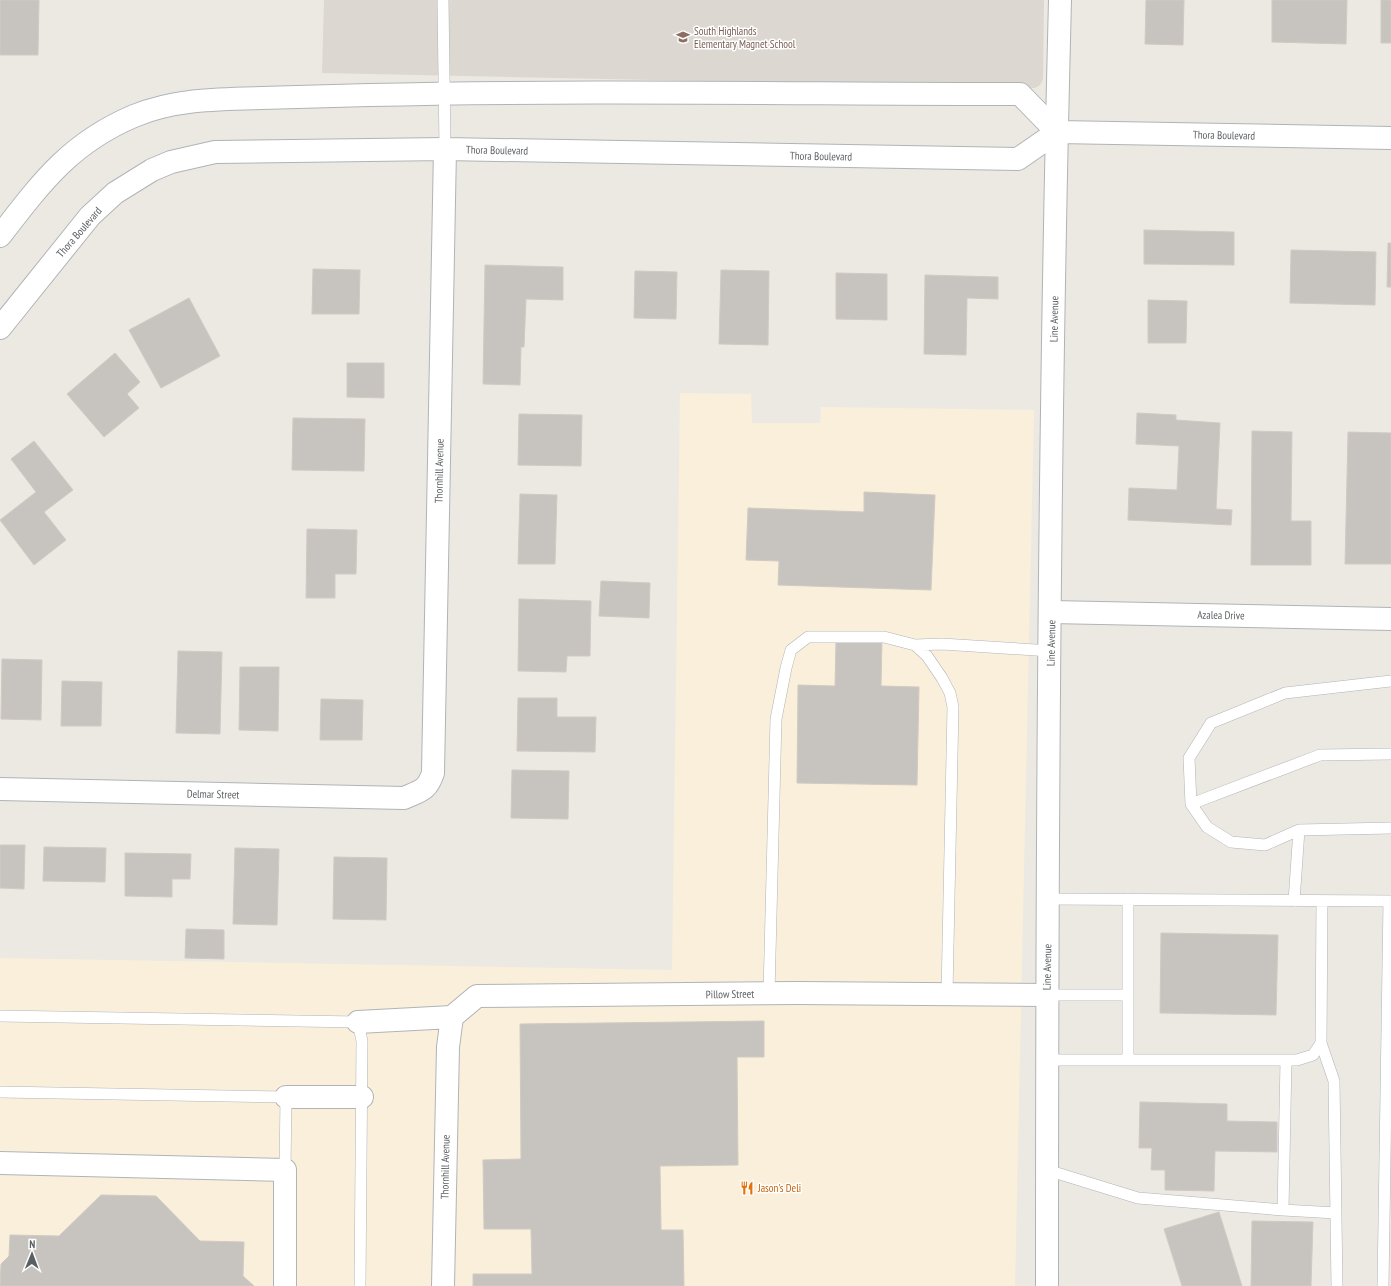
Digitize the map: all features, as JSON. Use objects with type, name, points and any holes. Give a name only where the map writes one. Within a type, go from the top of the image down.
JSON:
[{"type":"street","name":"Line Avenue","points":[[1047,1286],[1047,995],[1050,651],[1060,0]]},
{"type":"street","points":[[0,236],[46,177],[73,151],[92,137],[134,116],[163,106],[210,99],[443,93],[1020,94],[1057,132]]},
{"type":"street","name":"Thora Boulevard","points":[[0,328],[90,216],[115,193],[152,170],[171,162],[215,152],[445,149],[1018,159],[1057,132],[1391,138]]},
{"type":"street","name":"Thornhill Avenue","points":[[424,790],[430,783],[433,773],[445,149]]},
{"type":"street","name":"Azalea Drive","points":[[1051,612],[1391,619]]},
{"type":"street","name":"Delmar Street","points":[[0,789],[404,798],[424,790]]},
{"type":"street","name":"Pillow Street","points":[[452,1017],[477,996],[769,993],[1047,995]]},
{"type":"street","points":[[358,1022],[452,1017]]},
{"type":"street","name":"Thornhill Avenue","points":[[443,1286],[448,1047],[452,1017]]},
{"type":"street","points":[[286,1097],[362,1097]]},
{"type":"street","points":[[0,1163],[285,1170],[285,1286]]},
{"type":"lane","points":[[443,0],[443,93],[445,149]]},
{"type":"lane","points":[[769,993],[776,719],[791,650],[808,637],[884,637],[915,645],[942,644],[1050,651]]},
{"type":"lane","points":[[915,645],[927,656],[942,678],[950,693],[953,707],[947,994]]},
{"type":"lane","points":[[1391,682],[1285,693],[1211,722],[1189,758],[1191,804],[1207,827],[1231,842],[1265,845],[1299,830],[1391,828]]},
{"type":"lane","points":[[1191,804],[1320,755],[1391,754]]},
{"type":"lane","points":[[1294,901],[1299,830]]},
{"type":"lane","points":[[1048,899],[1390,901],[1383,1286]]},
{"type":"lane","points":[[1128,900],[1128,1060]]},
{"type":"lane","points":[[1322,901],[1321,1044],[1334,1081],[1337,1286]]},
{"type":"lane","points":[[1047,995],[1128,995]]},
{"type":"lane","points":[[0,1016],[358,1022],[362,1041],[360,1286]]},
{"type":"lane","points":[[1047,1060],[1297,1060],[1313,1055],[1321,1044]]},
{"type":"lane","points":[[1283,1210],[1286,1060]]},
{"type":"lane","points":[[0,1092],[286,1097],[285,1170]]},
{"type":"lane","points":[[1047,1170],[1138,1198],[1336,1213]]},
{"type":"shaded area","name":"South Highlands Elementary Magnet School","points":[[324,0],[1044,0],[1043,79],[1040,85],[1035,88],[322,73]]},
{"type":"shaded area","points":[[680,393],[751,394],[752,423],[820,423],[821,407],[1034,410],[1015,1286],[0,1286],[0,958],[672,970]]},
{"type":"building","points":[[0,0],[39,0],[38,55],[0,55]]},
{"type":"building","points":[[1146,0],[1184,0],[1183,45],[1145,44]]},
{"type":"building","points":[[1272,0],[1347,0],[1346,44],[1272,42]]},
{"type":"building","points":[[1381,0],[1391,0],[1391,43],[1381,43]]},
{"type":"building","points":[[1144,230],[1234,232],[1234,265],[1144,264]]},
{"type":"building","points":[[1388,243],[1391,243],[1391,287],[1387,287]]},
{"type":"building","points":[[1291,250],[1376,252],[1375,305],[1290,303]]},
{"type":"building","points":[[485,265],[563,267],[563,300],[526,299],[524,347],[521,347],[520,385],[483,384]]},
{"type":"building","points":[[313,269],[360,270],[359,314],[312,314]]},
{"type":"building","points":[[721,270],[769,271],[768,345],[719,344]]},
{"type":"building","points":[[635,271],[677,272],[676,319],[634,318]]},
{"type":"building","points":[[836,273],[887,274],[887,320],[836,319]]},
{"type":"building","points":[[925,275],[998,277],[998,299],[967,298],[966,355],[924,354]]},
{"type":"building","points":[[189,298],[220,356],[161,388],[129,330]]},
{"type":"building","points":[[1148,300],[1187,301],[1186,343],[1148,343]]},
{"type":"building","points":[[115,353],[140,382],[127,394],[139,408],[104,437],[67,394]]},
{"type":"building","points":[[347,363],[384,363],[384,398],[347,397]]},
{"type":"building","points":[[1137,413],[1176,415],[1176,420],[1220,423],[1216,509],[1232,510],[1231,525],[1128,520],[1129,488],[1177,490],[1179,446],[1136,444]]},
{"type":"building","points":[[519,414],[582,415],[581,466],[518,465]]},
{"type":"building","points":[[293,418],[365,419],[364,471],[292,470]]},
{"type":"building","points":[[1252,431],[1292,432],[1291,521],[1311,521],[1311,565],[1251,565]]},
{"type":"building","points":[[1348,432],[1391,433],[1391,564],[1345,564]]},
{"type":"building","points":[[34,441],[73,490],[44,512],[66,540],[34,565],[0,520],[36,492],[11,459]]},
{"type":"building","points":[[864,492],[935,495],[931,590],[778,585],[779,561],[746,560],[748,508],[864,512]]},
{"type":"building","points":[[520,494],[557,495],[555,564],[518,564]]},
{"type":"building","points":[[307,529],[357,530],[356,574],[335,574],[335,598],[306,598]]},
{"type":"building","points":[[601,581],[650,583],[649,618],[599,616]]},
{"type":"building","points":[[519,599],[591,601],[590,656],[567,656],[566,672],[518,671]]},
{"type":"building","points":[[836,639],[882,640],[881,686],[919,687],[917,785],[797,783],[798,685],[835,686]]},
{"type":"building","points":[[178,651],[222,652],[220,734],[176,733]]},
{"type":"building","points":[[2,659],[42,660],[41,720],[1,719]]},
{"type":"building","points":[[240,667],[279,667],[278,731],[239,730]]},
{"type":"building","points":[[62,681],[102,682],[101,726],[61,726]]},
{"type":"building","points":[[518,698],[557,698],[557,717],[596,717],[595,752],[517,751]]},
{"type":"building","points":[[321,699],[363,700],[362,740],[320,740]]},
{"type":"building","points":[[512,770],[569,771],[568,819],[511,818]]},
{"type":"building","points":[[0,845],[25,845],[24,889],[0,888]]},
{"type":"building","points":[[44,847],[106,848],[105,882],[43,881]]},
{"type":"building","points":[[235,848],[279,849],[277,925],[233,924]]},
{"type":"building","points":[[125,853],[191,854],[190,879],[172,879],[172,897],[125,896]]},
{"type":"building","points":[[334,857],[387,858],[386,920],[333,919]]},
{"type":"building","points":[[186,929],[224,930],[224,959],[185,958]]},
{"type":"building","points":[[1161,933],[1278,935],[1276,1015],[1160,1013]]},
{"type":"building","points":[[764,1021],[764,1057],[737,1057],[738,1165],[660,1166],[661,1230],[683,1230],[684,1286],[473,1286],[473,1274],[532,1274],[531,1229],[484,1229],[483,1160],[521,1159],[520,1024]]},
{"type":"building","points":[[1140,1102],[1227,1104],[1227,1121],[1277,1122],[1277,1152],[1215,1151],[1214,1191],[1165,1190],[1165,1170],[1151,1170],[1152,1148],[1139,1148]]},
{"type":"building","points":[[101,1195],[156,1196],[200,1241],[244,1242],[243,1276],[254,1286],[0,1286],[1,1264],[9,1256],[10,1235],[59,1236]]},
{"type":"building","points":[[1219,1212],[1242,1286],[1182,1286],[1164,1229]]},
{"type":"building","points":[[1252,1221],[1313,1222],[1311,1286],[1251,1286]]},
{"type":"place","name":"South Highlands Elementary Magnet School","points":[[683,37]]},
{"type":"place","name":"Jason's Deli","points":[[747,1188]]}]
